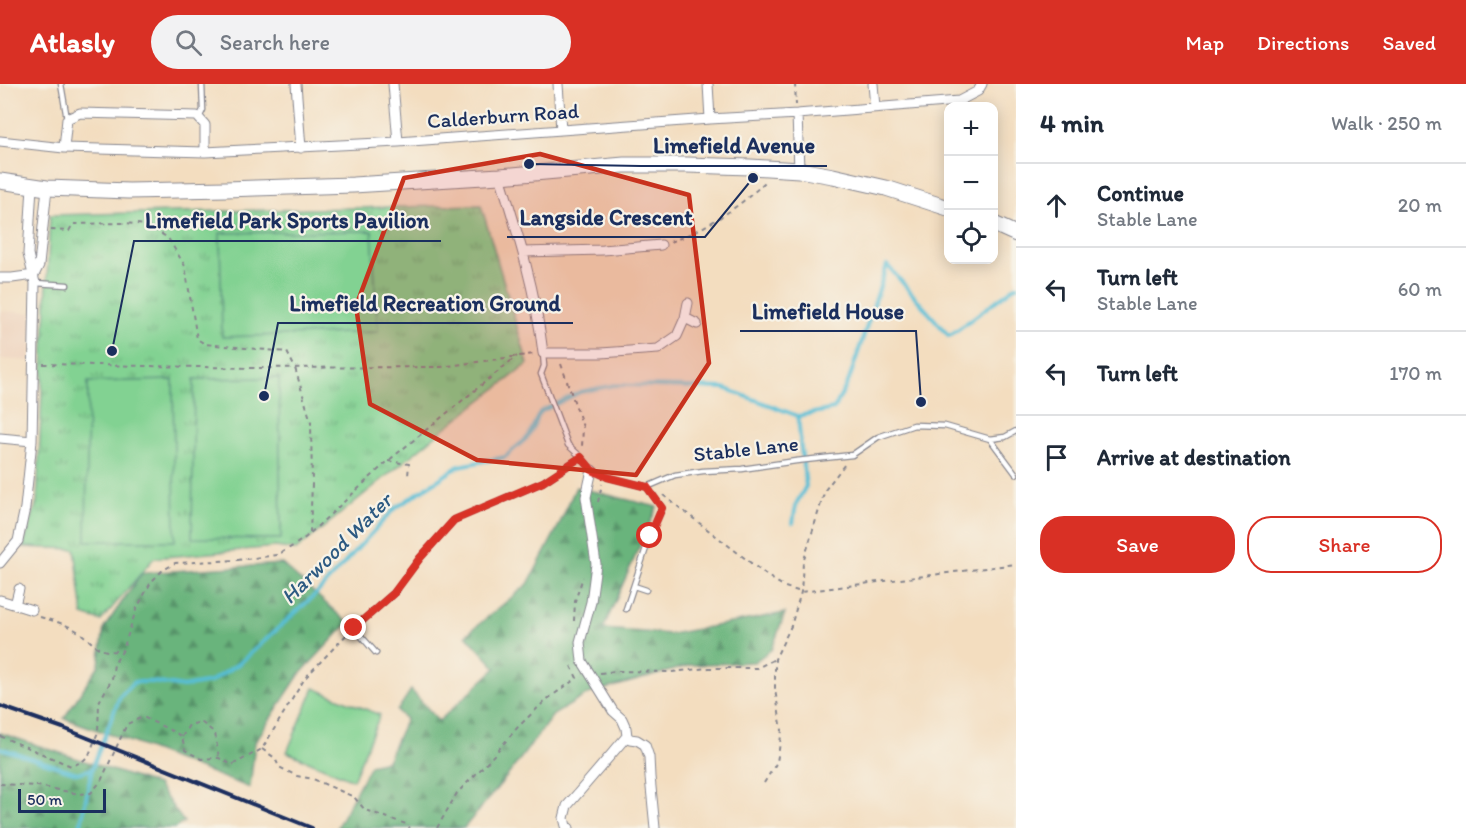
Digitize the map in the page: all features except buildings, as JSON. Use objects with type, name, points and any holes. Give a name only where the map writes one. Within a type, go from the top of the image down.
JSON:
[{"type":"main road","points":[[0,181],[39,187],[129,191],[215,189],[353,185],[500,176],[624,165],[687,165],[799,170],[886,188],[944,207]]},
{"type":"main road","points":[[998,226],[1016,234]]},
{"type":"street","points":[[296,84],[301,148]]},
{"type":"street","points":[[393,84],[398,142]]},
{"type":"street","points":[[558,84],[561,130]]},
{"type":"street","points":[[708,84],[710,119]]},
{"type":"street","points":[[873,84],[875,107]]},
{"type":"street","name":"Calderburn Road","points":[[0,141],[64,148],[205,152],[301,148],[959,101],[978,91],[982,84]]},
{"type":"street","points":[[64,148],[67,119],[80,113],[196,116],[205,125],[205,152]]},
{"type":"street","points":[[797,114],[799,170]]},
{"type":"street","points":[[500,176],[523,252],[540,328],[543,353],[601,353],[658,349],[677,336],[685,318],[688,303]]},
{"type":"street","points":[[34,279],[39,265],[42,230],[39,187]]},
{"type":"street","points":[[0,563],[18,541],[25,508],[32,441],[34,279],[28,254],[39,187]]},
{"type":"street","points":[[523,252],[603,250],[661,245]]},
{"type":"street","points":[[0,278],[34,279]]},
{"type":"street","points":[[685,318],[697,324]]},
{"type":"street","points":[[0,438],[32,441]]},
{"type":"street","points":[[569,828],[564,818],[567,806],[627,736],[622,719],[613,711],[582,661],[580,642],[591,602],[596,564],[586,497],[592,470]]},
{"type":"street","points":[[15,605],[19,589]]},
{"type":"street","points":[[0,600],[32,610]]},
{"type":"street","points":[[627,736],[645,746],[650,757],[655,828]]},
{"type":"lane","points":[[61,84],[67,119]]},
{"type":"lane","points":[[199,118],[203,110],[202,84]]},
{"type":"lane","points":[[34,279],[67,285]]},
{"type":"lane","points":[[543,353],[542,374],[568,445],[592,470],[607,477],[649,487],[662,508],[650,536],[626,609]]},
{"type":"lane","points":[[852,455],[878,437],[914,424],[945,426],[990,439],[1005,437],[1016,431]]},
{"type":"lane","points":[[990,439],[1016,474]]},
{"type":"lane","name":"Stable Lane","points":[[649,487],[675,475],[703,471],[742,470],[852,455]]},
{"type":"lane","points":[[376,652],[354,628],[394,593],[420,558],[454,520],[543,482],[581,457]]},
{"type":"lane","points":[[634,586],[646,590]]},
{"type":"path","points":[[795,84],[797,114]]},
{"type":"path","points":[[661,245],[710,224],[738,205],[779,169]]},
{"type":"path","points":[[42,230],[69,231],[73,224],[147,225],[168,238],[185,266],[197,339],[205,344],[287,352],[295,368],[311,422],[310,532]]},
{"type":"path","points":[[34,364],[295,368],[441,367],[543,353]]},
{"type":"path","points":[[0,736],[71,766],[86,759],[98,732],[99,702],[112,679],[114,664],[123,650],[136,610],[151,582],[175,563],[238,560],[277,555],[293,546],[388,461],[517,356]]},
{"type":"path","points":[[64,357],[64,365]]},
{"type":"path","points":[[561,365],[583,427],[581,457]]},
{"type":"path","points":[[764,783],[777,762],[782,730],[775,690],[775,659],[791,626],[801,592],[803,563],[825,490],[852,455]]},
{"type":"path","points":[[388,461],[409,464],[408,476]]},
{"type":"path","points":[[596,510],[604,475]]},
{"type":"path","points":[[649,487],[769,577],[785,587],[801,592],[1016,564]]},
{"type":"path","points":[[574,622],[575,601],[584,574]]},
{"type":"path","points":[[32,610],[39,616],[81,633],[96,647],[110,653],[123,650]]},
{"type":"path","points":[[0,784],[37,786],[80,794],[91,793],[100,781],[127,724],[143,717],[182,737],[186,750],[201,759],[219,758],[232,765],[262,749],[305,678],[354,628]]},
{"type":"path","points":[[590,675],[616,671],[670,672],[709,668],[757,668],[775,659]]},
{"type":"path","points":[[437,828],[457,793],[518,727],[546,700],[578,678],[571,666],[572,660]]},
{"type":"path","points":[[182,737],[189,725],[201,722],[215,733],[219,758]]},
{"type":"path","points":[[262,749],[274,758],[279,767],[354,797],[365,810],[406,824],[410,828]]},
{"type":"highlighted area","points":[[540,154],[689,195],[709,363],[636,475],[477,460],[370,404],[356,306],[404,178]]},
{"type":"shaded area","points":[[1,311],[32,313],[31,361],[0,359]]},
{"type":"green space","points":[[481,205],[528,364],[445,428],[296,550],[275,547],[154,558],[101,621],[83,615],[75,549],[23,547],[37,502],[50,215]]},
{"type":"green space","points":[[372,231],[378,332],[222,337],[220,233]]},
{"type":"green space","points":[[279,378],[281,539],[192,538],[194,379]]},
{"type":"green space","points":[[173,380],[175,541],[86,541],[88,382]]},
{"type":"green space","points":[[576,487],[657,507],[603,629],[671,634],[785,613],[772,649],[754,662],[691,665],[588,694],[553,715],[464,828],[337,827],[370,765],[387,761],[406,719],[397,711],[411,690],[439,721],[496,668],[466,635],[528,584]]},
{"type":"green space","points":[[282,564],[348,623],[299,675],[255,742],[250,788],[64,718],[99,665],[104,628],[142,573]]},
{"type":"green space","points":[[314,688],[380,715],[353,780],[287,752]]},
{"type":"green space","points":[[0,733],[157,785],[184,822],[175,828],[0,828]]},
{"type":"waterway","name":"Harwood Water","points":[[0,748],[77,773],[92,769],[120,696],[134,682],[153,682],[183,687],[210,682],[241,662],[317,593],[394,509],[459,466],[505,457],[528,437],[540,412],[580,392],[615,385],[724,388],[798,416],[834,409],[849,380],[887,265],[949,336],[1016,286]]},
{"type":"waterway","points":[[793,523],[796,504],[806,486],[798,416]]},
{"type":"waterway","points":[[80,828],[92,769]]},
{"type":"railway","points":[[0,706],[63,728],[312,828]]},
{"type":"place","name":"Limefield Avenue","points":[[529,164]]},
{"type":"place","name":"Langside Crescent","points":[[753,178]]},
{"type":"place","name":"Limefield Park Sports Pavilion","points":[[112,351]]},
{"type":"place","name":"Limefield Recreation Ground","points":[[264,396]]},
{"type":"place","name":"Limefield House","points":[[921,402]]},
{"type":"route","points":[[354,628],[394,593],[420,558],[454,520],[543,482],[581,457],[592,470],[607,477],[647,487],[662,508],[650,536]]}]
